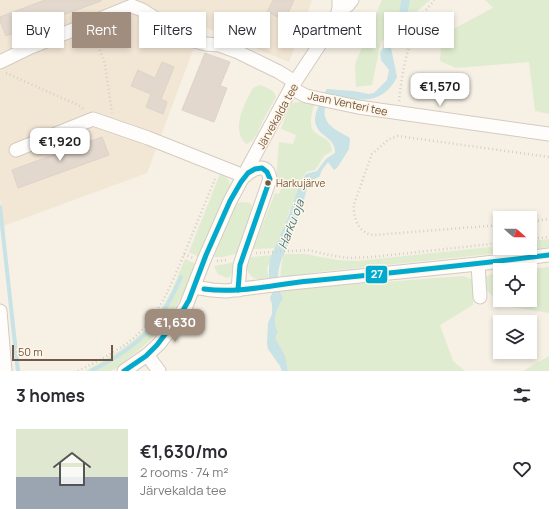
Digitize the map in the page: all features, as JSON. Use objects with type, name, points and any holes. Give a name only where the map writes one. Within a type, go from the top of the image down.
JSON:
[{"type":"street","points":[[339,4],[348,5],[352,0]]},
{"type":"street","name":"Järvekalda tee","points":[[124,371],[147,355],[159,344],[186,306],[230,201],[293,85],[335,21],[339,4]]},
{"type":"street","points":[[118,12],[138,5]]},
{"type":"street","name":"Jaan Venteri tee","points":[[138,5],[190,40],[206,44],[219,45],[238,52],[278,72],[306,96],[358,108],[549,134]]},
{"type":"street","points":[[0,62],[31,47],[72,31]]},
{"type":"street","points":[[16,150],[93,119],[221,166],[244,176],[251,170],[260,168],[265,169],[268,172],[270,179],[240,264],[238,290]]},
{"type":"street","points":[[194,286],[212,290],[238,290],[275,284],[478,264],[549,255]]},
{"type":"street","points":[[478,264],[480,297]]},
{"type":"street","points":[[0,311],[5,371]]},
{"type":"street","points":[[147,355],[159,371]]},
{"type":"path","points":[[398,113],[402,72],[412,38],[423,13],[434,0]]},
{"type":"path","points":[[99,48],[105,64],[112,112],[111,125]]},
{"type":"path","points":[[0,70],[80,106],[93,119]]},
{"type":"path","points":[[493,226],[374,236],[365,233],[360,229],[354,213],[354,204],[372,154],[389,139],[398,136],[549,157]]},
{"type":"path","points":[[78,371],[98,361],[131,340],[142,330],[161,304],[173,280],[221,166]]},
{"type":"path","points":[[537,221],[549,219]]},
{"type":"path","points":[[537,238],[549,237]]},
{"type":"path","points":[[271,252],[308,250],[349,258],[372,257],[493,244]]},
{"type":"path","points":[[212,261],[232,259]]},
{"type":"shaded area","points":[[0,0],[312,0],[308,12],[278,12],[278,48],[294,48],[289,62],[255,48],[270,48],[270,12],[214,12],[214,31],[206,28],[206,12],[139,12],[139,48],[194,48],[147,173],[3,226],[0,198]]},
{"type":"green space","points":[[382,0],[430,0],[416,12],[384,12],[384,39],[381,42],[372,85],[356,87],[355,64],[362,48],[376,48],[376,14]]},
{"type":"green space","points":[[485,0],[549,0],[549,114],[535,111],[529,62],[456,68],[440,61],[441,48],[454,48],[454,29],[493,8]]},
{"type":"green space","points":[[260,85],[272,90],[276,97],[257,134],[252,141],[246,144],[241,138],[239,131],[240,116],[253,88]]},
{"type":"green space","points":[[305,101],[315,102],[311,116],[311,126],[317,134],[329,142],[332,151],[324,156],[315,170],[306,172],[301,180],[285,225],[277,242],[278,248],[250,248],[253,240],[256,241],[275,193],[279,194],[283,183],[276,180],[279,142],[293,144],[296,135],[281,129],[287,112],[292,103]]},
{"type":"green space","points":[[220,174],[227,178],[230,186],[199,257],[189,252]]},
{"type":"green space","points":[[238,203],[250,203],[254,209],[239,253],[223,257],[214,257],[234,208]]},
{"type":"green space","points":[[549,239],[549,247],[537,249],[537,240]]},
{"type":"green space","points":[[493,247],[493,254],[319,272],[280,278],[283,254],[305,254],[337,260],[357,261]]},
{"type":"green space","points":[[273,255],[267,268],[269,279],[255,278],[249,274],[246,266],[246,260],[252,257]]},
{"type":"green space","points":[[185,259],[196,264],[178,304],[153,337],[143,347],[113,370],[85,371],[125,347],[146,329],[164,305],[174,286]]},
{"type":"green space","points":[[236,262],[230,277],[227,278],[218,274],[214,266]]},
{"type":"green space","points":[[549,267],[549,313],[512,307],[537,307],[537,268]]},
{"type":"green space","points":[[493,274],[493,297],[486,289],[486,276]]},
{"type":"green space","points":[[463,276],[474,280],[473,305],[440,325],[453,361],[465,371],[288,371],[275,338],[278,332],[275,319],[283,298],[279,290]]},
{"type":"green space","points":[[549,356],[549,371],[523,371]]},
{"type":"water","points":[[401,0],[410,0],[408,12],[399,12]]},
{"type":"water","name":"Harku oja","points":[[384,47],[384,48],[391,48],[397,77],[384,93],[377,97],[360,100],[331,95],[325,106],[325,115],[328,123],[350,138],[349,149],[337,168],[334,170],[328,162],[319,177],[311,182],[305,194],[302,208],[292,231],[291,239],[279,267],[278,279],[280,292],[283,298],[275,319],[278,332],[275,338],[285,356],[288,371],[282,371],[268,349],[267,344],[268,323],[272,314],[272,304],[270,298],[273,291],[269,279],[270,259],[288,217],[301,181],[306,174],[317,171],[326,159],[335,153],[332,143],[316,126],[315,120],[316,112],[326,90],[353,91],[369,94],[374,93],[387,80],[389,70],[381,60],[380,52]]},
{"type":"building","points":[[45,0],[101,0],[64,15],[64,12],[13,12]]},
{"type":"building","points":[[273,0],[294,0],[289,12],[278,12],[278,17],[270,12],[267,12]]},
{"type":"building","points":[[12,12],[12,34],[6,36],[0,21],[0,17]]},
{"type":"building","points":[[205,53],[230,62],[220,86],[227,88],[214,122],[182,110]]},
{"type":"building","points":[[162,62],[174,67],[161,99],[167,102],[163,114],[146,107],[151,94],[131,86],[138,70],[155,78]]},
{"type":"building","points":[[102,137],[109,155],[18,188],[12,170]]},
{"type":"waterway","points":[[0,207],[18,371]]},
{"type":"waterway","points":[[91,371],[112,360],[132,346],[150,329],[167,306],[181,277]]},
{"type":"transit line","name":"27","points":[[124,371],[146,356],[157,345],[182,312],[189,300],[206,255],[230,201],[248,173],[255,169],[262,168],[267,172],[270,179],[240,265],[238,290]]},
{"type":"transit line","name":"27","points":[[204,289],[231,290],[257,288],[297,282],[459,266],[549,255]]},
{"type":"place","name":"Harkujärve","points":[[268,183]]}]
